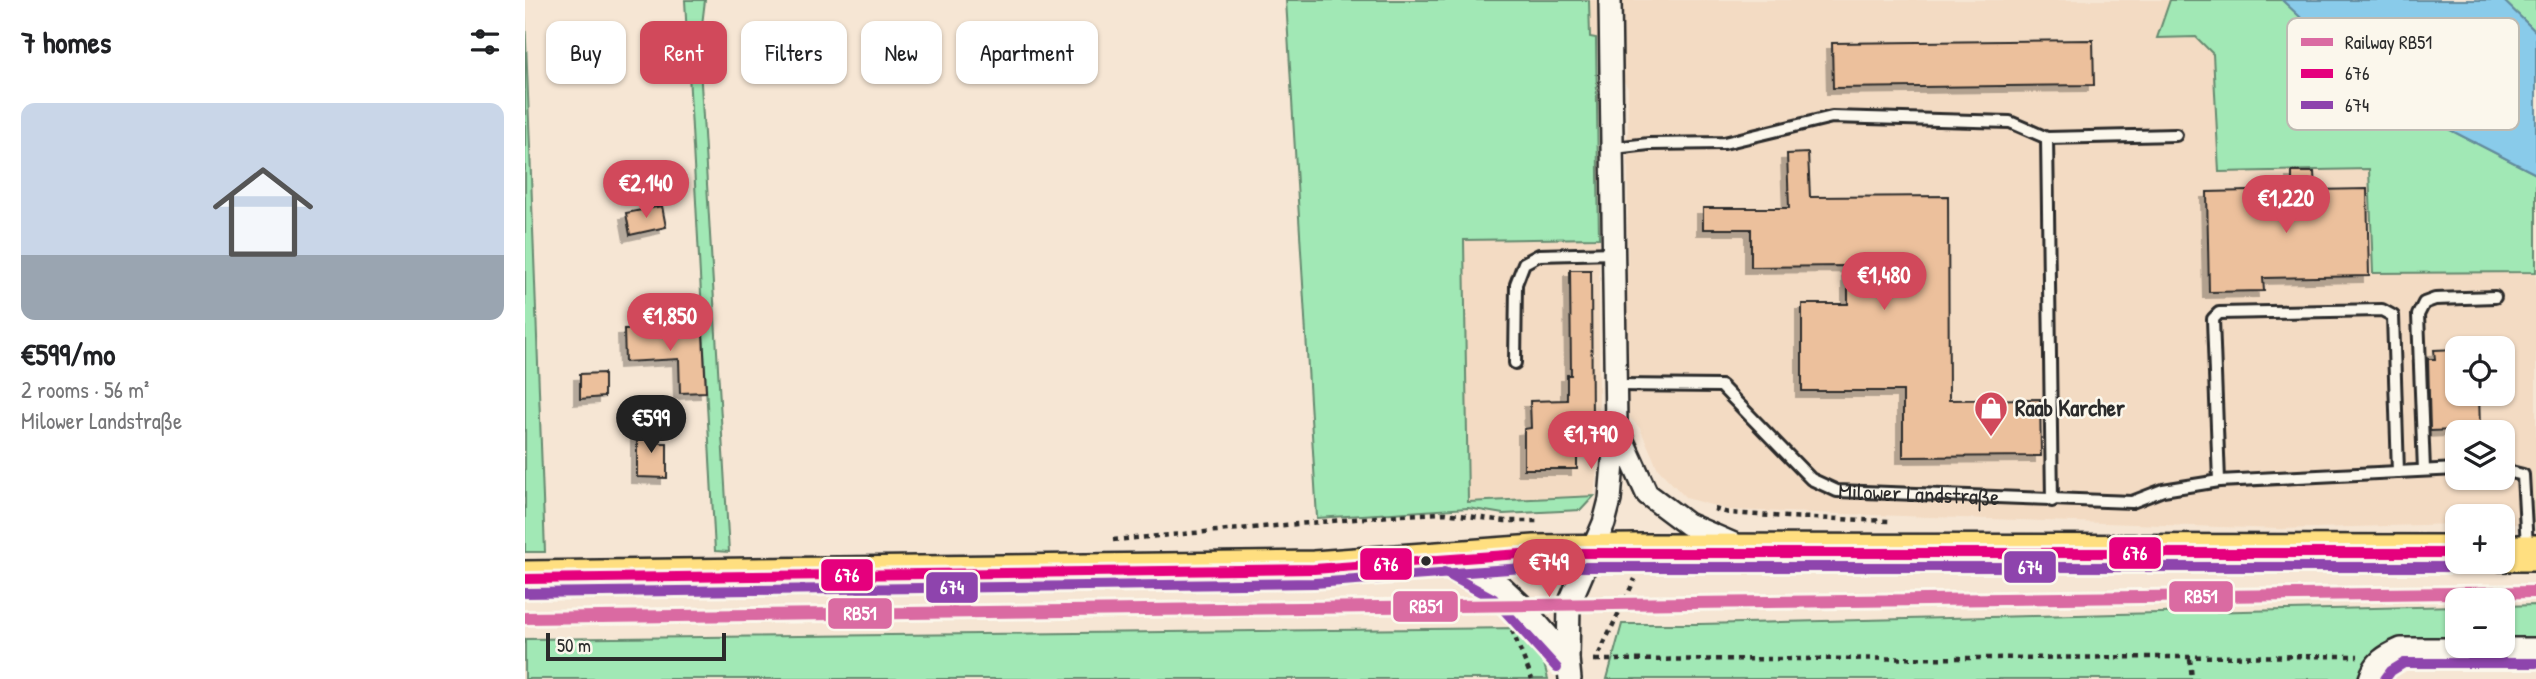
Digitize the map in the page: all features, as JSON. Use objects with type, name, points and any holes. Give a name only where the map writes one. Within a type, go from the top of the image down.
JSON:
[{"type":"main road","points":[[525,579],[1314,569],[1592,552],[2445,553]]},
{"type":"street","points":[[1569,669],[1569,604],[1604,523],[1610,500],[1616,426],[1610,0]]},
{"type":"street","points":[[1616,426],[1647,494],[1687,524],[1754,553]]},
{"type":"street","points":[[1450,560],[1502,587],[1521,605],[1569,669]]},
{"type":"street","points":[[2370,679],[2373,667],[2385,656],[2401,649],[2536,649]]},
{"type":"lane","points":[[1614,148],[1649,144],[1724,144],[1832,117],[2010,122],[2046,138],[2176,135]]},
{"type":"lane","points":[[2046,138],[2052,500]]},
{"type":"lane","points":[[1515,363],[1516,284],[1524,263],[1539,255],[1614,253]]},
{"type":"lane","points":[[2424,470],[2418,315],[2424,303],[2435,299],[2495,297]]},
{"type":"lane","points":[[2219,481],[2213,319],[2219,313],[2382,310],[2393,316],[2398,472]]},
{"type":"lane","name":"Milower Landstraße","points":[[1616,385],[1721,386],[1811,480],[1837,491],[2132,502],[2163,490],[2219,481],[2445,469]]},
{"type":"lane","points":[[2515,473],[2536,474]]},
{"type":"lane","points":[[2522,553],[2523,475]]},
{"type":"path","points":[[1100,541],[1445,513],[1505,521],[1549,522]]},
{"type":"path","points":[[1595,660],[1635,580],[1636,552]]},
{"type":"path","points":[[1569,669],[1595,660],[2385,656]]},
{"type":"path","points":[[2190,659],[2192,679]]},
{"type":"shaded area","points":[[1589,0],[2170,0],[2157,38],[2196,37],[2213,54],[2219,171],[2369,169],[2373,273],[2536,272],[2536,524],[2515,524],[2515,504],[2445,504],[2445,524],[2280,529],[1729,510],[1686,498],[1658,469],[1640,428],[1627,415],[1628,88],[1597,38],[1590,37]]},
{"type":"shaded area","points":[[1599,238],[1599,453],[1594,496],[1468,502],[1464,239]]},
{"type":"green space","points":[[685,0],[705,0],[702,21],[686,21]]},
{"type":"green space","points":[[1286,0],[1589,0],[1590,37],[1596,38],[1599,238],[1464,240],[1468,502],[1594,496],[1581,510],[1503,514],[1468,508],[1317,518]]},
{"type":"green space","points":[[2170,0],[2282,0],[2301,18],[2287,18],[2287,130],[2450,130],[2536,174],[2536,272],[2373,273],[2369,169],[2219,172],[2213,54],[2196,37],[2157,38]]},
{"type":"green space","points":[[2503,0],[2536,0],[2536,32]]},
{"type":"green space","points":[[525,14],[545,552],[525,552]]},
{"type":"green space","points":[[690,84],[701,84],[729,552],[715,551]]},
{"type":"green space","points":[[2536,605],[2536,640],[2515,640],[2515,606]]},
{"type":"green space","points":[[2445,606],[2445,642],[2379,651],[2364,665],[2361,679],[1607,679],[1622,624]]},
{"type":"green space","points":[[1522,628],[1539,651],[1548,679],[525,679],[525,639]]},
{"type":"water","points":[[2282,0],[2503,0],[2536,32],[2536,174],[2450,130],[2519,130],[2519,18],[2301,18]]},
{"type":"building","points":[[2093,40],[2094,85],[1833,88],[1832,43]]},
{"type":"building","points":[[1808,153],[1810,197],[1948,196],[1949,400],[2040,399],[2041,456],[1903,457],[1903,391],[1802,391],[1802,304],[1848,304],[1848,266],[1751,267],[1751,229],[1703,229],[1703,208],[1789,208],[1787,154]]},
{"type":"building","points":[[2292,172],[2314,172],[2315,190],[2367,189],[2369,276],[2263,278],[2264,291],[2209,292],[2207,192],[2292,190]]},
{"type":"building","points":[[662,206],[666,227],[630,235],[626,213]]},
{"type":"building","points":[[1570,270],[1591,270],[1592,424],[1577,424],[1577,469],[1524,469],[1524,429],[1531,428],[1530,401],[1567,400],[1567,375],[1571,375]]},
{"type":"building","points":[[677,327],[677,336],[703,334],[706,392],[680,393],[679,359],[625,362],[624,329]]},
{"type":"building","points":[[2434,350],[2445,350],[2445,406],[2479,406],[2480,420],[2445,420],[2445,430],[2430,431],[2428,359],[2435,359]]},
{"type":"building","points":[[604,373],[604,397],[580,399],[580,374]]},
{"type":"building","points":[[637,429],[660,430],[660,443],[667,443],[667,478],[637,477]]},
{"type":"rail line","name":"RB51","points":[[525,618],[2536,592]]},
{"type":"transit line","name":"676","points":[[525,579],[1314,569],[1535,553],[2445,553]]},
{"type":"transit line","name":"674","points":[[525,593],[1314,583],[1536,567],[2445,567]]},
{"type":"transit line","name":"674","points":[[1444,572],[1494,599],[1557,668]]},
{"type":"transit line","name":"674","points":[[2385,679],[2391,671],[2404,663],[2536,663]]},
{"type":"place","name":"Raab Karcher","points":[[1991,438]]}]
